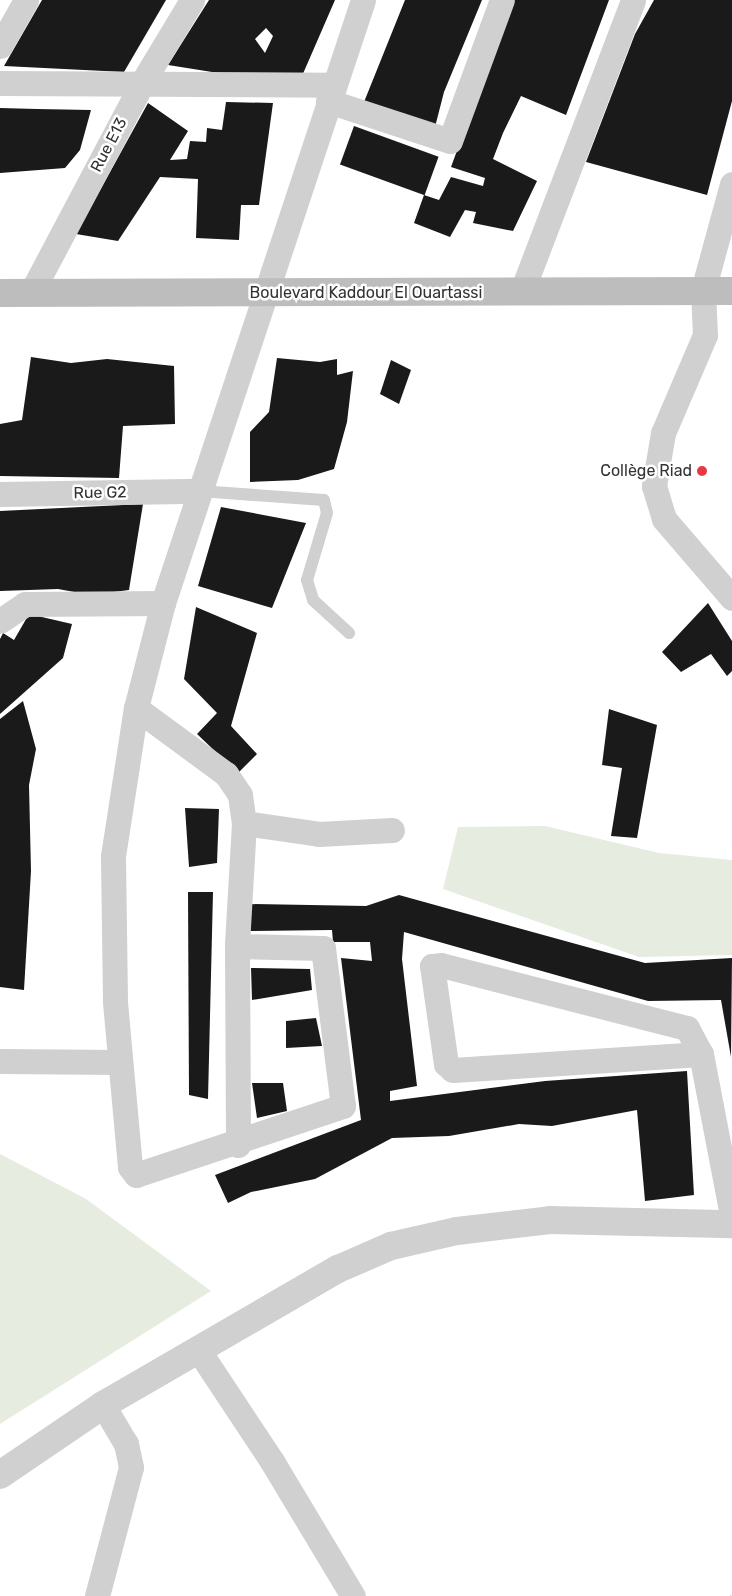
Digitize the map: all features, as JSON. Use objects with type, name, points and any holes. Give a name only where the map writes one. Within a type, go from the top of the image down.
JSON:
[{"type":"main road","name":"Boulevard Kaddour El Ouartassi","points":[[0,293],[266,294],[732,291]]},
{"type":"street","points":[[0,46],[26,0]]},
{"type":"street","name":"Rue E13","points":[[31,293],[142,83],[192,0]]},
{"type":"street","points":[[237,946],[323,948],[344,1102],[342,1109],[238,1145],[134,1174],[120,1062],[113,856],[136,708],[163,603],[266,294],[330,93],[364,0]]},
{"type":"street","points":[[0,83],[142,83],[330,93],[450,141],[502,0]]},
{"type":"street","points":[[522,292],[633,0]]},
{"type":"street","points":[[732,184],[704,290],[704,335],[662,433],[655,500],[664,519],[732,598]]},
{"type":"street","name":"Rue G2","points":[[0,494],[200,491]]},
{"type":"street","points":[[0,621],[25,604],[163,603]]},
{"type":"street","points":[[136,708],[236,784],[244,823],[237,946],[238,1145]]},
{"type":"street","points":[[244,823],[319,834],[392,830]]},
{"type":"street","points":[[701,1054],[453,1070],[446,1064],[432,966],[681,1025],[692,1033],[701,1054],[732,1215]]},
{"type":"street","points":[[0,1061],[120,1062]]},
{"type":"street","points":[[0,1475],[103,1405],[338,1269],[391,1246],[457,1231],[550,1220],[732,1224]]},
{"type":"street","points":[[199,1351],[273,1463],[353,1596]]},
{"type":"street","points":[[97,1596],[131,1467],[128,1450],[103,1405]]},
{"type":"lane","points":[[200,491],[324,500],[327,513],[307,580],[313,600],[349,633]]},
{"type":"shaded area","points":[[545,826],[659,853],[732,860],[732,955],[639,957],[443,889],[458,827]]},
{"type":"shaded area","points":[[0,1154],[86,1199],[211,1291],[0,1424]]},
{"type":"building","points":[[42,0],[166,0],[124,72],[4,66]]},
{"type":"building","points":[[209,0],[335,0],[302,76],[231,75],[168,65]],"holes":[[[266,28],[273,36],[265,53],[255,39]]]},
{"type":"building","points":[[405,0],[482,0],[444,92],[435,127],[364,102]]},
{"type":"building","points":[[512,0],[609,0],[566,115],[521,96],[503,133],[493,159],[537,181],[513,231],[473,223],[476,212],[465,210],[450,237],[414,223],[424,195],[439,200],[451,177],[483,186],[485,178],[451,167]]},
{"type":"building","points":[[654,0],[732,0],[732,101],[707,195],[586,162],[635,34]]},
{"type":"building","points":[[226,102],[273,103],[259,205],[241,205],[239,240],[196,238],[198,179],[160,177],[118,241],[76,234],[148,103],[188,131],[170,160],[187,159],[190,141],[206,142],[207,128],[222,130]]},
{"type":"building","points":[[0,108],[91,110],[80,150],[65,168],[0,173]]},
{"type":"building","points":[[354,126],[439,157],[425,195],[340,165]]},
{"type":"building","points":[[31,357],[71,363],[107,359],[174,366],[175,424],[123,426],[119,478],[0,476],[0,424],[22,420]]},
{"type":"building","points":[[277,358],[320,362],[337,359],[337,375],[353,371],[347,422],[334,469],[298,480],[250,482],[250,432],[269,412]]},
{"type":"building","points":[[391,360],[411,370],[399,404],[380,394]]},
{"type":"building","points":[[143,504],[129,590],[91,595],[58,589],[0,591],[0,511]]},
{"type":"building","points":[[221,507],[306,523],[272,608],[198,586]]},
{"type":"building","points":[[708,603],[732,641],[732,671],[727,676],[711,654],[681,672],[662,652]]},
{"type":"building","points":[[196,607],[257,633],[231,726],[257,754],[238,773],[197,734],[217,713],[184,679]]},
{"type":"building","points":[[29,614],[72,624],[63,658],[0,714],[0,639],[3,633],[14,640]]},
{"type":"building","points":[[23,701],[36,749],[29,785],[31,871],[24,990],[0,987],[0,719]]},
{"type":"building","points":[[609,709],[657,725],[637,838],[611,836],[622,768],[602,765]]},
{"type":"building","points":[[185,808],[219,809],[217,863],[189,867]]},
{"type":"building","points":[[188,892],[213,892],[208,1099],[189,1095]]},
{"type":"building","points":[[399,895],[645,963],[732,958],[731,1057],[721,1000],[648,1001],[404,932],[402,959],[417,1086],[390,1091],[390,1101],[545,1081],[687,1071],[694,1195],[645,1201],[637,1110],[552,1126],[519,1124],[449,1136],[392,1138],[315,1179],[251,1192],[228,1203],[215,1175],[361,1120],[341,958],[372,961],[370,942],[333,942],[332,930],[249,931],[248,904],[366,906]]},
{"type":"building","points":[[251,968],[310,969],[312,990],[252,1000]]},
{"type":"building","points":[[316,1018],[322,1046],[286,1048],[286,1021]]},
{"type":"building","points":[[252,1083],[283,1083],[287,1111],[257,1118]]},
{"type":"place","name":"Collège Riad","points":[[702,471]]}]
